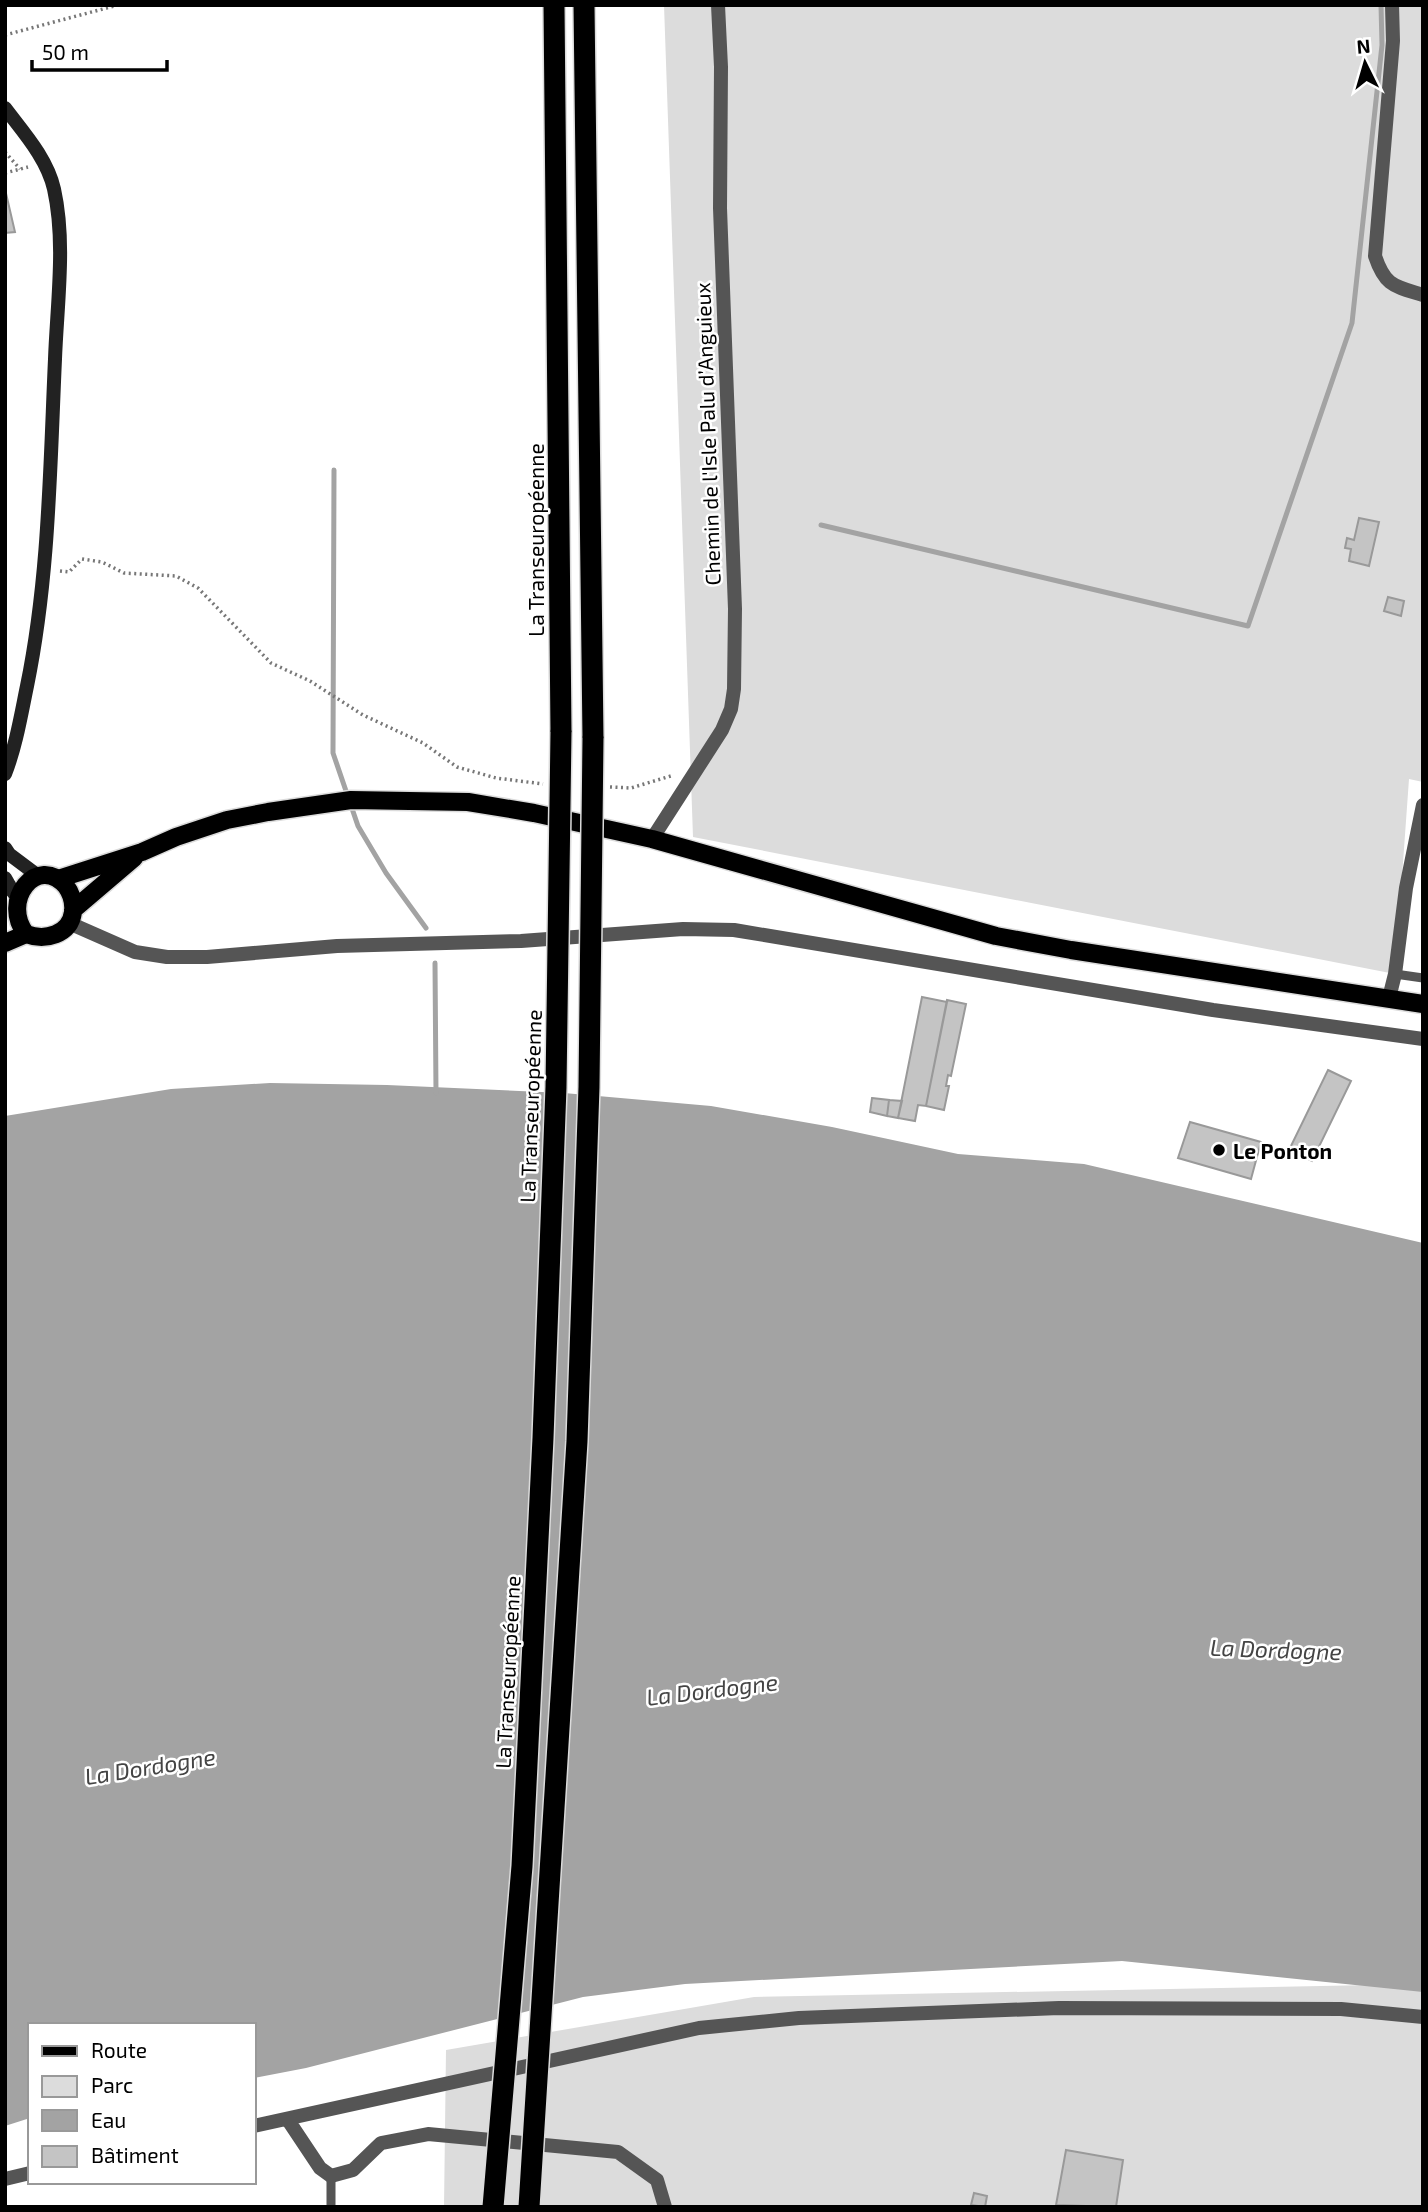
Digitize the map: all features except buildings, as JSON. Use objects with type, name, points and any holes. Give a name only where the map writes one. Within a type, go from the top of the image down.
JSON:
[{"type":"highway","name":"La Transeuropéenne","points":[[493,2207],[522,1866],[543,1438],[556,1087],[561,732],[554,5]]},
{"type":"highway","points":[[529,2207],[577,1441],[589,1087],[593,738],[584,5]]},
{"type":"main road","points":[[58,879],[228,820],[268,811],[351,800],[468,802],[521,810],[652,839],[996,936],[1423,1004]]},
{"type":"main road","points":[[71,917],[70,893],[58,879],[48,876],[37,875],[19,884],[8,899],[18,928],[35,937],[54,935],[142,852]]},
{"type":"main road","points":[[5,943],[26,934]]},
{"type":"street","name":"Chemin de l'Isle Palu d’Anguieux","points":[[652,839],[723,730],[731,709],[735,663],[720,208],[721,67],[718,5]]},
{"type":"street","points":[[1392,5],[1393,41],[1375,256],[1381,275],[1396,287],[1423,295]]},
{"type":"street","points":[[5,108],[27,137],[53,186],[58,213],[59,250],[50,468],[37,638],[21,719],[5,774]]},
{"type":"street","points":[[1390,998],[1406,888],[1423,805]]},
{"type":"street","points":[[5,848],[37,875]]},
{"type":"street","points":[[71,917],[135,952],[167,957],[207,957],[337,946],[521,941],[683,929],[734,930],[1199,1008],[1423,1039]]},
{"type":"street","points":[[256,2126],[699,2028],[799,2018],[1059,2008],[1341,2009],[1423,2017]]},
{"type":"street","points":[[288,2119],[320,2168],[331,2176],[353,2170],[381,2143],[428,2134],[496,2140],[618,2152],[657,2180],[665,2207]]},
{"type":"street","points":[[5,2179],[28,2173]]},
{"type":"lane","points":[[1395,974],[1423,978]]},
{"type":"lane","points":[[331,2176],[331,2207]]},
{"type":"path","points":[[5,35],[118,5]]},
{"type":"path","points":[[5,152],[20,169]]},
{"type":"path","points":[[5,173],[43,163]]},
{"type":"path","points":[[44,569],[69,572],[82,559],[102,562],[124,573],[176,576],[198,588],[271,663],[310,681],[363,715],[423,743],[457,767],[496,778],[554,785]]},
{"type":"path","points":[[605,787],[631,788],[679,774],[704,758]]},
{"type":"green space","points":[[664,5],[1423,5],[1423,782],[1409,779],[1395,974],[693,837]]},
{"type":"green space","points":[[1423,1984],[1423,2207],[444,2207],[446,2050],[754,1997]]},
{"type":"water","name":"La Dordogne","points":[[270,1083],[387,1085],[564,1093],[711,1106],[832,1127],[958,1154],[1084,1164],[1423,1243],[1423,1992],[1122,1961],[685,1984],[583,1997],[306,2068],[256,2078],[256,2023],[28,2023],[28,2119],[5,2126],[5,1116],[171,1089]]},
{"type":"waterway","points":[[821,525],[1248,626],[1352,323],[1382,45],[1381,5]]},
{"type":"waterway","points":[[334,470],[333,753],[358,826],[386,873],[426,928]]},
{"type":"waterway","points":[[435,963],[436,1093]]},
{"type":"place","name":"Le Ponton","points":[[1219,1150]]}]
